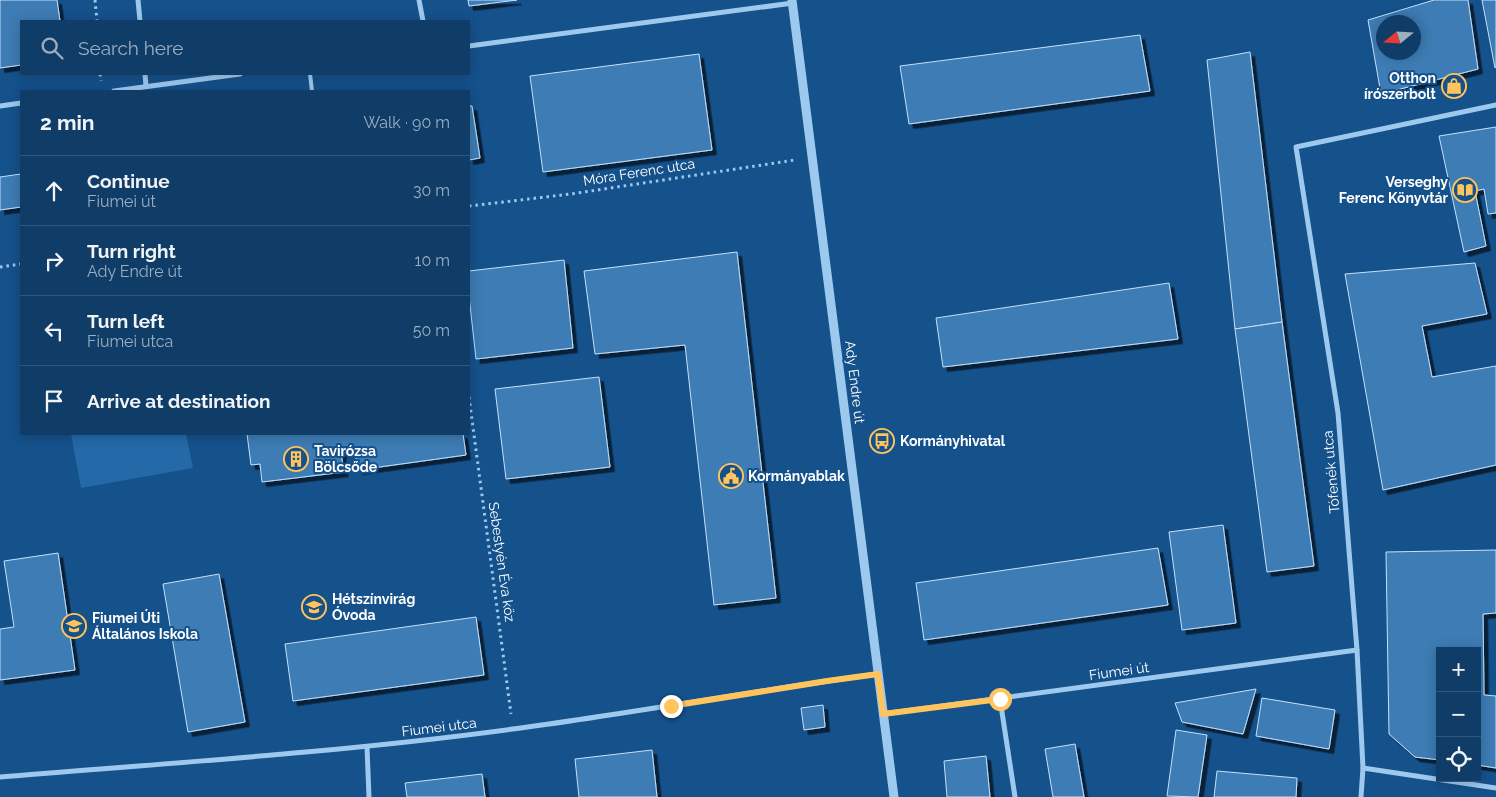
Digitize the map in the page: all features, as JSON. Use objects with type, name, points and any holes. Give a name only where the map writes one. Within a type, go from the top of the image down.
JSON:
[{"type":"street","points":[[138,0],[140,20]]},
{"type":"street","points":[[419,0],[423,20]]},
{"type":"street","points":[[470,46],[793,1]]},
{"type":"street","name":"Ady Endre út","points":[[793,1],[894,797]]},
{"type":"street","points":[[145,75],[146,86]]},
{"type":"street","points":[[120,90],[232,75]]},
{"type":"street","points":[[0,106],[20,103]]},
{"type":"street","name":"Tófenék utca","points":[[1361,797],[1363,768],[1357,650],[1338,413],[1296,148],[1496,105]]},
{"type":"street","name":"Fiumei út","points":[[883,714],[1357,650]]},
{"type":"street","name":"Fiumei utca","points":[[0,777],[367,747],[513,729],[878,674]]},
{"type":"street","points":[[1000,699],[1015,797]]},
{"type":"street","points":[[367,747],[369,797]]},
{"type":"street","points":[[1363,768],[1496,788]]},
{"type":"lane","points":[[310,75],[312,90]]},
{"type":"path","points":[[95,0],[97,20]]},
{"type":"path","name":"Móra Ferenc utca","points":[[470,206],[571,194],[813,157]]},
{"type":"path","points":[[0,267],[20,264]]},
{"type":"path","name":"Sebestyén Éva köz","points":[[470,405],[513,729]]},
{"type":"shaded area","points":[[71,435],[186,435],[193,468],[81,488]]},
{"type":"building","points":[[0,0],[57,0],[60,20],[20,20],[20,65],[0,68]]},
{"type":"building","points":[[468,0],[517,0],[469,6]]},
{"type":"building","points":[[1434,0],[1468,0],[1478,69],[1381,94],[1368,20],[1376,18],[1376,60],[1421,60],[1421,15],[1384,15]]},
{"type":"building","points":[[1482,0],[1496,0],[1495,68]]},
{"type":"building","points":[[1140,35],[1150,91],[909,124],[900,66]]},
{"type":"building","points":[[1250,52],[1282,322],[1235,329],[1207,60]]},
{"type":"building","points":[[699,54],[712,150],[543,172],[530,76]]},
{"type":"building","points":[[470,106],[472,106],[480,158],[470,160]]},
{"type":"building","name":"Verseghy Ferenc Könyvtár","points":[[1496,127],[1496,213],[1488,214],[1484,189],[1475,191],[1486,246],[1464,252],[1439,136]]},
{"type":"building","points":[[20,174],[20,207],[0,210],[0,177]]},
{"type":"building","name":"Kormányablak","points":[[737,252],[776,598],[714,605],[685,345],[595,354],[584,271]]},
{"type":"building","points":[[564,260],[573,348],[476,359],[470,305],[470,271]]},
{"type":"building","points":[[1475,263],[1487,314],[1422,326],[1432,377],[1496,366],[1496,465],[1383,490],[1345,274]]},
{"type":"building","points":[[1169,283],[1178,339],[943,367],[936,318]]},
{"type":"building","points":[[1282,322],[1314,566],[1267,572],[1235,329]]},
{"type":"building","points":[[599,377],[610,467],[506,479],[495,389]]},
{"type":"building","name":"Tavirózsa Bölcsőde","points":[[247,435],[463,435],[466,455],[358,470],[355,452],[341,453],[344,472],[262,482],[260,464],[251,465]]},
{"type":"building","points":[[1223,525],[1236,623],[1182,630],[1169,532]]},
{"type":"building","points":[[1158,548],[1168,605],[924,640],[916,583]]},
{"type":"building","points":[[1496,550],[1496,613],[1483,614],[1484,695],[1496,696],[1496,768],[1481,766],[1481,647],[1436,647],[1436,760],[1415,757],[1389,734],[1386,552]]},
{"type":"building","points":[[58,553],[75,670],[0,680],[0,629],[14,627],[4,561]]},
{"type":"building","points":[[219,574],[245,722],[188,732],[163,584]]},
{"type":"building","points":[[476,617],[484,675],[293,701],[285,644]]},
{"type":"building","points":[[1256,689],[1243,734],[1182,722],[1175,703]]},
{"type":"building","points":[[1262,698],[1335,710],[1329,749],[1256,736]]},
{"type":"building","points":[[823,705],[825,727],[804,730],[801,708]]},
{"type":"building","points":[[1176,730],[1207,735],[1198,797],[1167,796]]},
{"type":"building","points":[[1075,744],[1084,797],[1053,797],[1045,749]]},
{"type":"building","points":[[652,750],[657,797],[579,797],[575,759]]},
{"type":"building","points":[[986,756],[990,797],[947,797],[944,761]]},
{"type":"building","points":[[1217,771],[1297,778],[1296,797],[1214,797]]},
{"type":"building","points":[[482,774],[485,797],[407,797],[405,783]]},
{"type":"place","name":"Otthon írószerbolt","points":[[1454,86]]},
{"type":"place","name":"Verseghy Ferenc Könyvtár","points":[[1465,190]]},
{"type":"place","name":"Kormányhivatal","points":[[882,441]]},
{"type":"place","name":"Tavirózsa Bölcsőde","points":[[296,459]]},
{"type":"place","name":"Kormányablak","points":[[731,476]]},
{"type":"place","name":"Hétszínvirág Óvoda","points":[[314,607]]},
{"type":"place","name":"Fiumei Úti Általános Iskola","points":[[74,626]]},
{"type":"route","points":[[671,706],[878,674],[883,714],[1000,699]]}]
